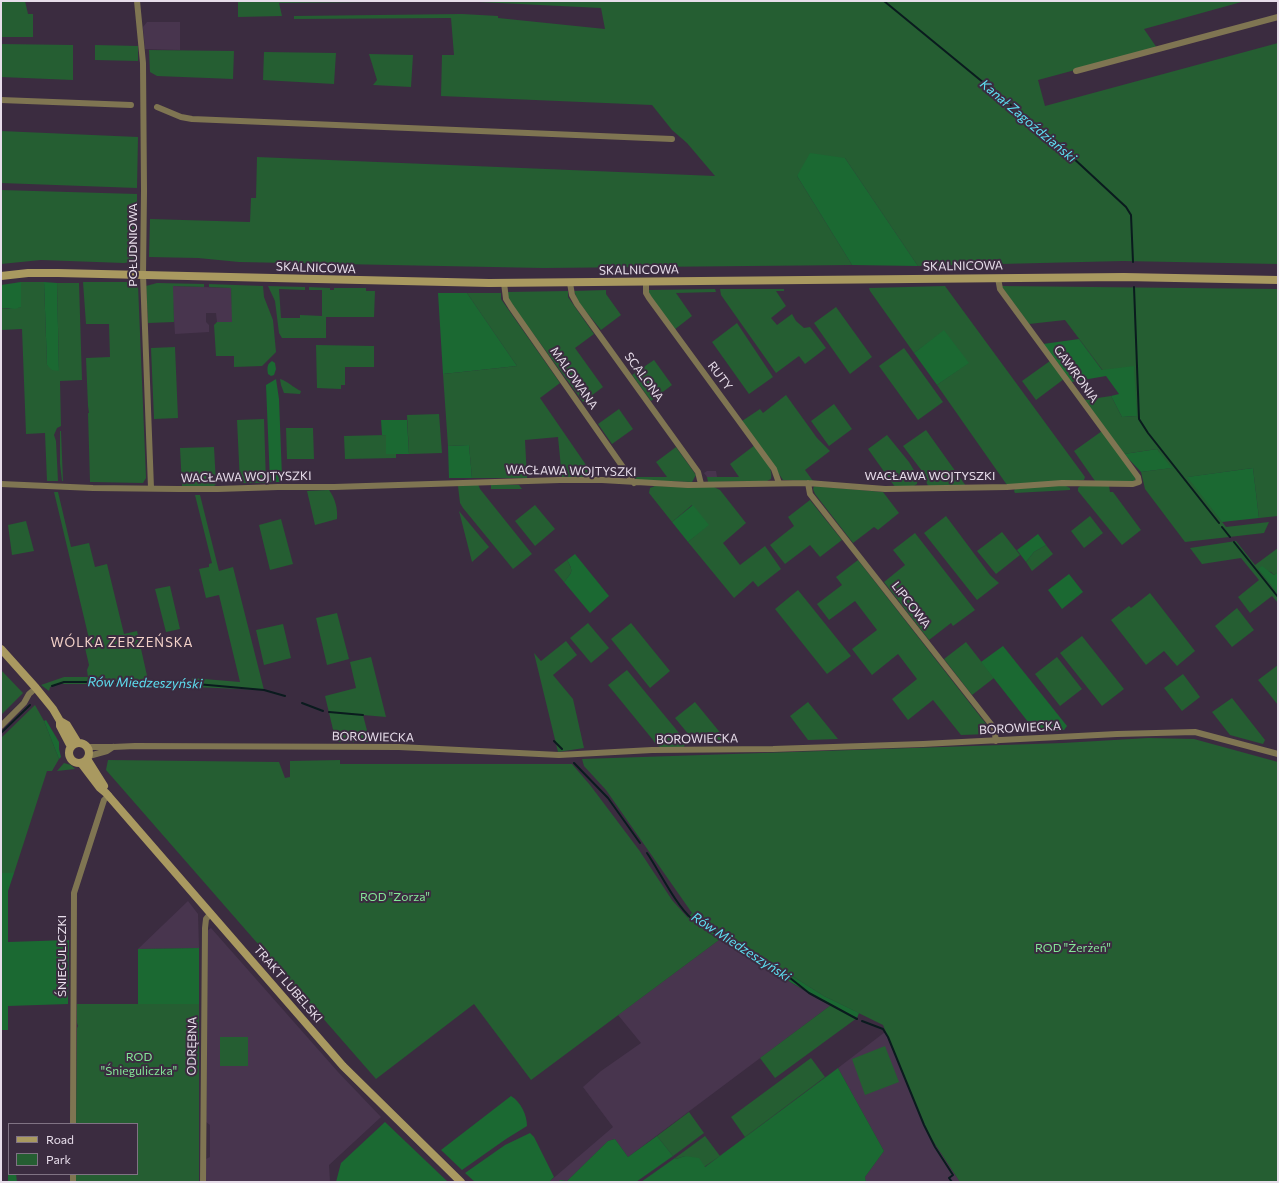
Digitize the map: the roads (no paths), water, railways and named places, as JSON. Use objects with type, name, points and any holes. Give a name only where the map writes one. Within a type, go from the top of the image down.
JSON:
[{"type":"street","name":"POŁUDNIOWA","points":[[137,1],[143,67],[143,275],[151,488]]},
{"type":"street","points":[[1076,71],[1278,17]]},
{"type":"street","points":[[1,100],[131,106]]},
{"type":"street","points":[[157,107],[181,117],[192,119],[672,139]]},
{"type":"street","name":"SKALNICOWA","points":[[1,276],[38,273],[504,283],[1124,277],[1278,280]]},
{"type":"street","name":"GAWRONIA","points":[[998,278],[1000,289],[1138,477],[1139,482]]},
{"type":"street","name":"RUTY","points":[[646,282],[646,293],[649,298],[774,469],[779,483]]},
{"type":"street","name":"MALOWANA","points":[[504,283],[506,299],[511,307],[634,483]]},
{"type":"street","name":"SCALONA","points":[[570,283],[572,295],[577,304],[698,472],[701,484]]},
{"type":"street","name":"WACŁAWA WOJTYSZKI","points":[[1,484],[88,488],[218,489],[602,480],[634,483],[701,484],[808,483],[885,489],[923,490],[1007,487],[1062,483],[1133,484],[1139,482]]},
{"type":"street","name":"LIPCOWA","points":[[808,483],[810,494],[994,728],[996,741]]},
{"type":"street","points":[[1,650],[53,709],[60,721],[60,726],[74,745]]},
{"type":"street","points":[[1,726],[24,703],[29,694],[36,688]]},
{"type":"street","name":"BOROWIECKA","points":[[86,747],[399,747],[559,755],[652,750],[773,749],[924,744],[1117,734],[1195,732],[1278,754]]},
{"type":"street","points":[[82,744],[86,747],[89,752],[86,759],[74,762],[71,759],[69,752],[74,745],[82,744]]},
{"type":"street","name":"BOROWIECKA","points":[[86,759],[107,751],[113,747]]},
{"type":"street","name":"TRAKT LUBELSKI","points":[[86,759],[104,785],[108,794],[348,1071],[461,1182]]},
{"type":"street","name":"ŚNIEGULICZKI","points":[[73,1123],[74,893],[101,807],[108,794]]},
{"type":"street","name":"ODRĘBNA","points":[[203,1182],[205,928],[206,919],[211,913]]},
{"type":"waterway","name":"Kanał Zagoździański","points":[[884,1],[1057,143],[1126,207],[1131,215],[1133,262]]},
{"type":"waterway","name":"Kanał Zagoździański","points":[[1134,287],[1139,419],[1148,433],[1219,523]]},
{"type":"waterway","name":"Kanał Zagoździański","points":[[1222,527],[1230,537]]},
{"type":"waterway","name":"Kanał Zagoździański","points":[[1234,542],[1278,597]]},
{"type":"waterway","name":"Rów Miedzeszyński","points":[[52,686],[64,682],[174,682],[264,690],[285,696]]},
{"type":"waterway","name":"Rów Miedzeszyński","points":[[302,703],[323,711]]},
{"type":"waterway","name":"Rów Miedzeszyński","points":[[1,733],[30,705]]},
{"type":"waterway","name":"Rów Miedzeszyński","points":[[329,712],[363,715]]},
{"type":"waterway","name":"Rów Miedzeszyński","points":[[554,741],[562,749]]},
{"type":"waterway","name":"Rów Miedzeszyński","points":[[574,763],[608,798],[640,843]]},
{"type":"waterway","name":"Rów Miedzeszyński","points":[[647,853],[674,897],[692,919],[780,970],[809,993],[857,1019]]},
{"type":"waterway","name":"Rów Miedzeszyński","points":[[862,1021],[883,1029],[888,1037],[924,1125],[935,1147],[953,1175],[949,1178],[952,1182]]},
{"type":"district","name":"WÓLKA ZERZEŃSKA","points":[[122,643]]},
{"type":"park label","name":"ROD \"Zorza\"","points":[[395,897]]},
{"type":"park label","name":"ROD \"Żerżeń\"","points":[[1073,948]]},
{"type":"park label","name":"ROD \"Śnieguliczka\"","points":[[139,1064]]}]
